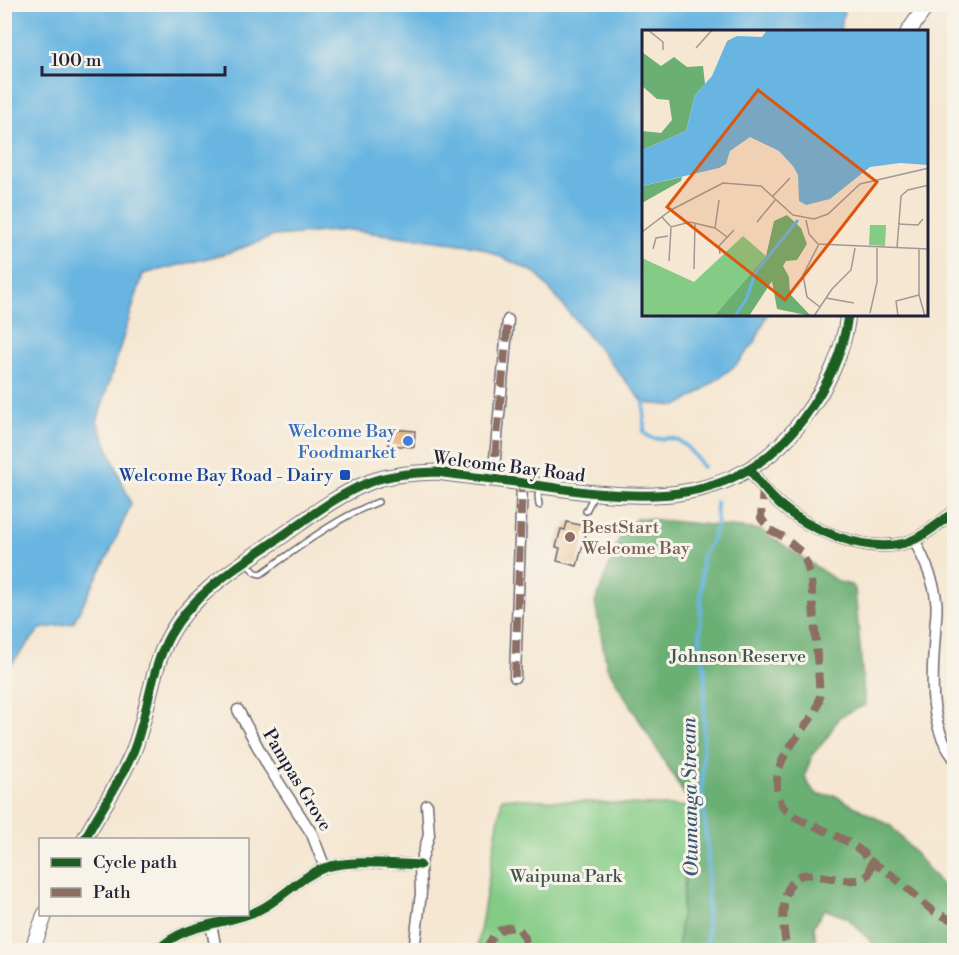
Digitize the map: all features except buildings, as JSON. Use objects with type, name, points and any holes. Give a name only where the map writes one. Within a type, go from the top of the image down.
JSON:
[{"type":"main road","points":[[909,30],[928,4]]},
{"type":"main road","name":"Welcome Bay Road","points":[[85,838],[133,752],[158,665],[169,636],[188,610],[206,592],[245,562],[352,489],[389,476],[437,472],[595,494],[643,497],[708,488],[750,469],[790,437],[814,404],[840,356],[848,316]]},
{"type":"main road","points":[[32,951],[45,916]]},
{"type":"street","points":[[493,480],[508,320]]},
{"type":"street","points":[[750,469],[778,503],[797,516],[842,538],[882,546],[908,542],[954,512]]},
{"type":"street","points":[[514,677],[522,483]]},
{"type":"street","points":[[914,538],[931,577],[937,601],[933,696],[938,729],[945,747],[954,758]]},
{"type":"street","name":"Pampas Grove","points":[[238,710],[268,766],[312,834],[325,868]]},
{"type":"street","points":[[417,951],[415,942],[421,893],[420,865],[429,835],[427,805]]},
{"type":"street","points":[[249,914],[262,909],[306,877],[325,868],[346,864],[420,865]]},
{"type":"street","points":[[158,951],[174,937],[191,929],[245,916]]},
{"type":"street","points":[[211,924],[216,951]]},
{"type":"lane","points":[[539,505],[538,496],[541,486]]},
{"type":"lane","points":[[586,512],[595,494]]},
{"type":"lane","points":[[245,562],[256,573],[261,574],[356,510],[378,502]]},
{"type":"green space","name":"Johnson Reserve","points":[[638,518],[761,530],[839,582],[851,585],[855,589],[865,705],[839,717],[827,738],[812,755],[805,776],[818,795],[834,795],[891,826],[954,898],[954,950],[879,950],[848,918],[824,909],[814,926],[817,950],[678,950],[692,807],[607,667],[595,603],[623,529]]},
{"type":"green space","name":"Waipuna Park","points":[[502,798],[692,807],[678,950],[477,950]]},
{"type":"water","points":[[5,4],[845,4],[840,30],[642,30],[642,316],[767,316],[755,342],[736,365],[677,406],[644,403],[536,273],[477,246],[349,230],[274,236],[228,253],[143,274],[97,421],[131,504],[109,554],[73,623],[40,629],[5,672]]},
{"type":"waterway","name":"Otumanga Stream","points":[[644,403],[644,432],[653,438],[675,439],[689,449],[703,467]]},
{"type":"waterway","name":"Otumanga Stream","points":[[710,950],[707,941],[708,860],[702,788],[705,671],[700,640],[702,556],[711,542],[717,524],[716,502]]},
{"type":"marked path","points":[[493,479],[508,320]]},
{"type":"marked path","points":[[515,677],[522,483]]},
{"type":"marked path","points":[[763,487],[761,518],[770,530],[782,536],[801,552],[807,564],[811,579],[820,695],[815,712],[784,756],[780,766],[777,777],[779,798],[786,810],[796,817],[837,836],[862,852],[869,860],[870,870],[867,876],[860,880],[809,875],[802,875],[794,880],[785,898],[783,920],[787,950]]},
{"type":"marked path","points":[[869,860],[892,875],[933,911],[954,921]]},
{"type":"marked path","points":[[486,950],[497,932],[505,928],[518,927],[525,938],[527,950]]},
{"type":"cycle path","points":[[85,838],[133,752],[158,663],[180,619],[206,591],[222,578],[316,512],[370,482],[420,473],[437,472],[562,489],[639,495],[675,493],[711,486],[744,472],[775,450],[803,419],[833,370],[846,330],[848,316]]},
{"type":"cycle path","points":[[750,469],[771,496],[792,514],[822,531],[858,543],[892,545],[908,542],[926,533],[954,512]]},
{"type":"cycle path","points":[[249,914],[275,900],[315,872],[334,865],[358,863],[420,865]]},
{"type":"cycle path","points":[[158,950],[180,934],[242,916]]},
{"type":"place","name":"Welcome Bay Foodmarket","points":[[408,441]]},
{"type":"place","name":"Welcome Bay Road - Dairy","points":[[345,475]]},
{"type":"place","name":"BestStart Welcome Bay","points":[[570,537]]}]
